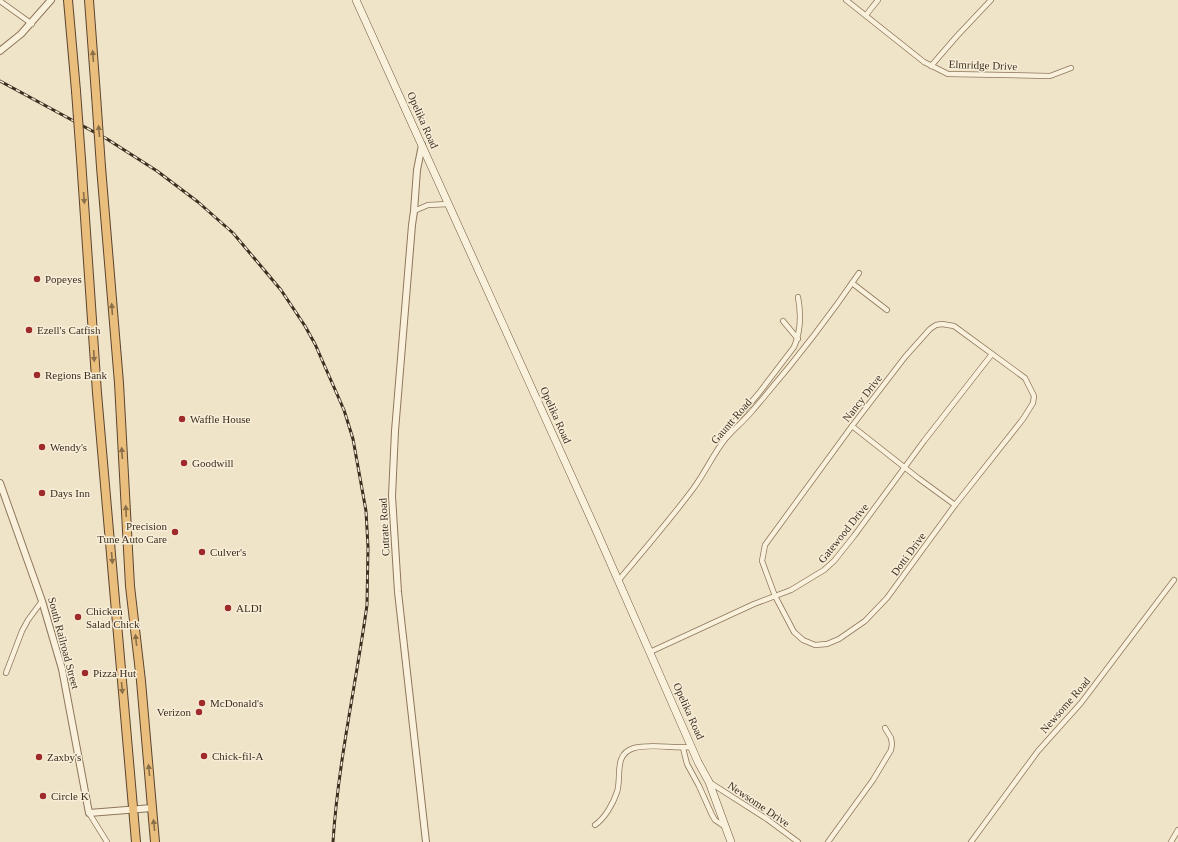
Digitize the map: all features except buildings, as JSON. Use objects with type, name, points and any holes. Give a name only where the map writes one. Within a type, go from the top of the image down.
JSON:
[{"type":"highway","points":[[68,0],[76,91],[96,378],[132,810],[136,842]]},
{"type":"highway","points":[[89,0],[120,399],[130,586],[142,688],[155,842]]},
{"type":"main road","name":"Opelika Road","points":[[356,0],[449,204],[698,762],[709,782],[731,842]]},
{"type":"street","points":[[0,51],[32,24],[51,0]]},
{"type":"street","name":"Elmridge Drive","points":[[846,0],[924,62],[948,74],[1050,76],[1071,68]]},
{"type":"street","points":[[866,15],[878,0]]},
{"type":"street","points":[[931,66],[990,0]]},
{"type":"street","points":[[0,2],[32,24]]},
{"type":"street","name":"Cutrate Road","points":[[422,145],[417,170],[411,233],[395,431],[392,496],[398,592],[426,842]]},
{"type":"street","points":[[414,211],[428,206],[449,204]]},
{"type":"street","name":"Gauntt Road","points":[[618,581],[676,512],[695,486],[711,458],[727,437],[753,410],[794,361],[860,273]]},
{"type":"street","points":[[852,283],[887,310]]},
{"type":"street","points":[[727,437],[730,426],[779,368],[794,347],[798,339],[800,316],[798,297]]},
{"type":"street","points":[[783,321],[798,339]]},
{"type":"street","name":"Nancy Drive","points":[[775,596],[762,561],[765,545],[852,426],[905,357],[930,329],[936,325],[942,324],[954,326],[1025,378],[1034,396]]},
{"type":"street","name":"Gatewood Drive","points":[[650,652],[808,581],[824,570],[834,561],[854,536],[904,468],[992,354]]},
{"type":"street","name":"Dotti Drive","points":[[775,596],[794,632],[803,640],[815,645],[827,644],[839,639],[865,621],[886,598],[955,505],[1022,419],[1033,403],[1034,396]]},
{"type":"street","points":[[852,426],[904,468],[955,505]]},
{"type":"street","name":"South Railroad Street","points":[[0,484],[42,601],[62,669],[89,813],[107,842]]},
{"type":"street","name":"Newsome Road","points":[[971,842],[1038,751],[1081,703],[1174,580]]},
{"type":"street","points":[[6,673],[22,631],[42,601]]},
{"type":"street","points":[[828,842],[873,780],[891,750],[891,738],[885,728]]},
{"type":"street","points":[[595,825],[604,816],[617,793],[620,781],[620,762],[622,756],[627,751],[632,748],[645,747],[664,746],[683,748],[692,746]]},
{"type":"street","points":[[683,748],[687,764],[712,815],[715,820],[726,827]]},
{"type":"street","name":"Newsome Drive","points":[[709,782],[767,819],[798,842]]},
{"type":"street","points":[[89,813],[152,808]]},
{"type":"street","points":[[1170,842],[1178,830]]},
{"type":"railway","points":[[0,81],[107,139],[157,171],[198,202],[233,233],[281,290],[305,326],[315,344],[344,410],[353,439],[366,511],[368,547],[367,605],[343,753],[335,812],[333,842]]},
{"type":"place","name":"Popeyes","points":[[37,279]]},
{"type":"place","name":"Ezell's Catfish","points":[[29,330]]},
{"type":"place","name":"Regions Bank","points":[[37,375]]},
{"type":"place","name":"Waffle House","points":[[182,419]]},
{"type":"place","name":"Wendy's","points":[[42,447]]},
{"type":"place","name":"Goodwill","points":[[184,463]]},
{"type":"place","name":"Days Inn","points":[[42,493]]},
{"type":"place","name":"Precision Tune Auto Care","points":[[175,532]]},
{"type":"place","name":"Culver's","points":[[202,552]]},
{"type":"place","name":"ALDI","points":[[228,608]]},
{"type":"place","name":"Chicken Salad Chick","points":[[78,617]]},
{"type":"place","name":"Pizza Hut","points":[[85,673]]},
{"type":"place","name":"McDonald's","points":[[202,703]]},
{"type":"place","name":"Verizon","points":[[199,712]]},
{"type":"place","name":"Chick-fil-A","points":[[204,756]]},
{"type":"place","name":"Zaxby's","points":[[39,757]]},
{"type":"place","name":"Circle K","points":[[43,796]]}]
